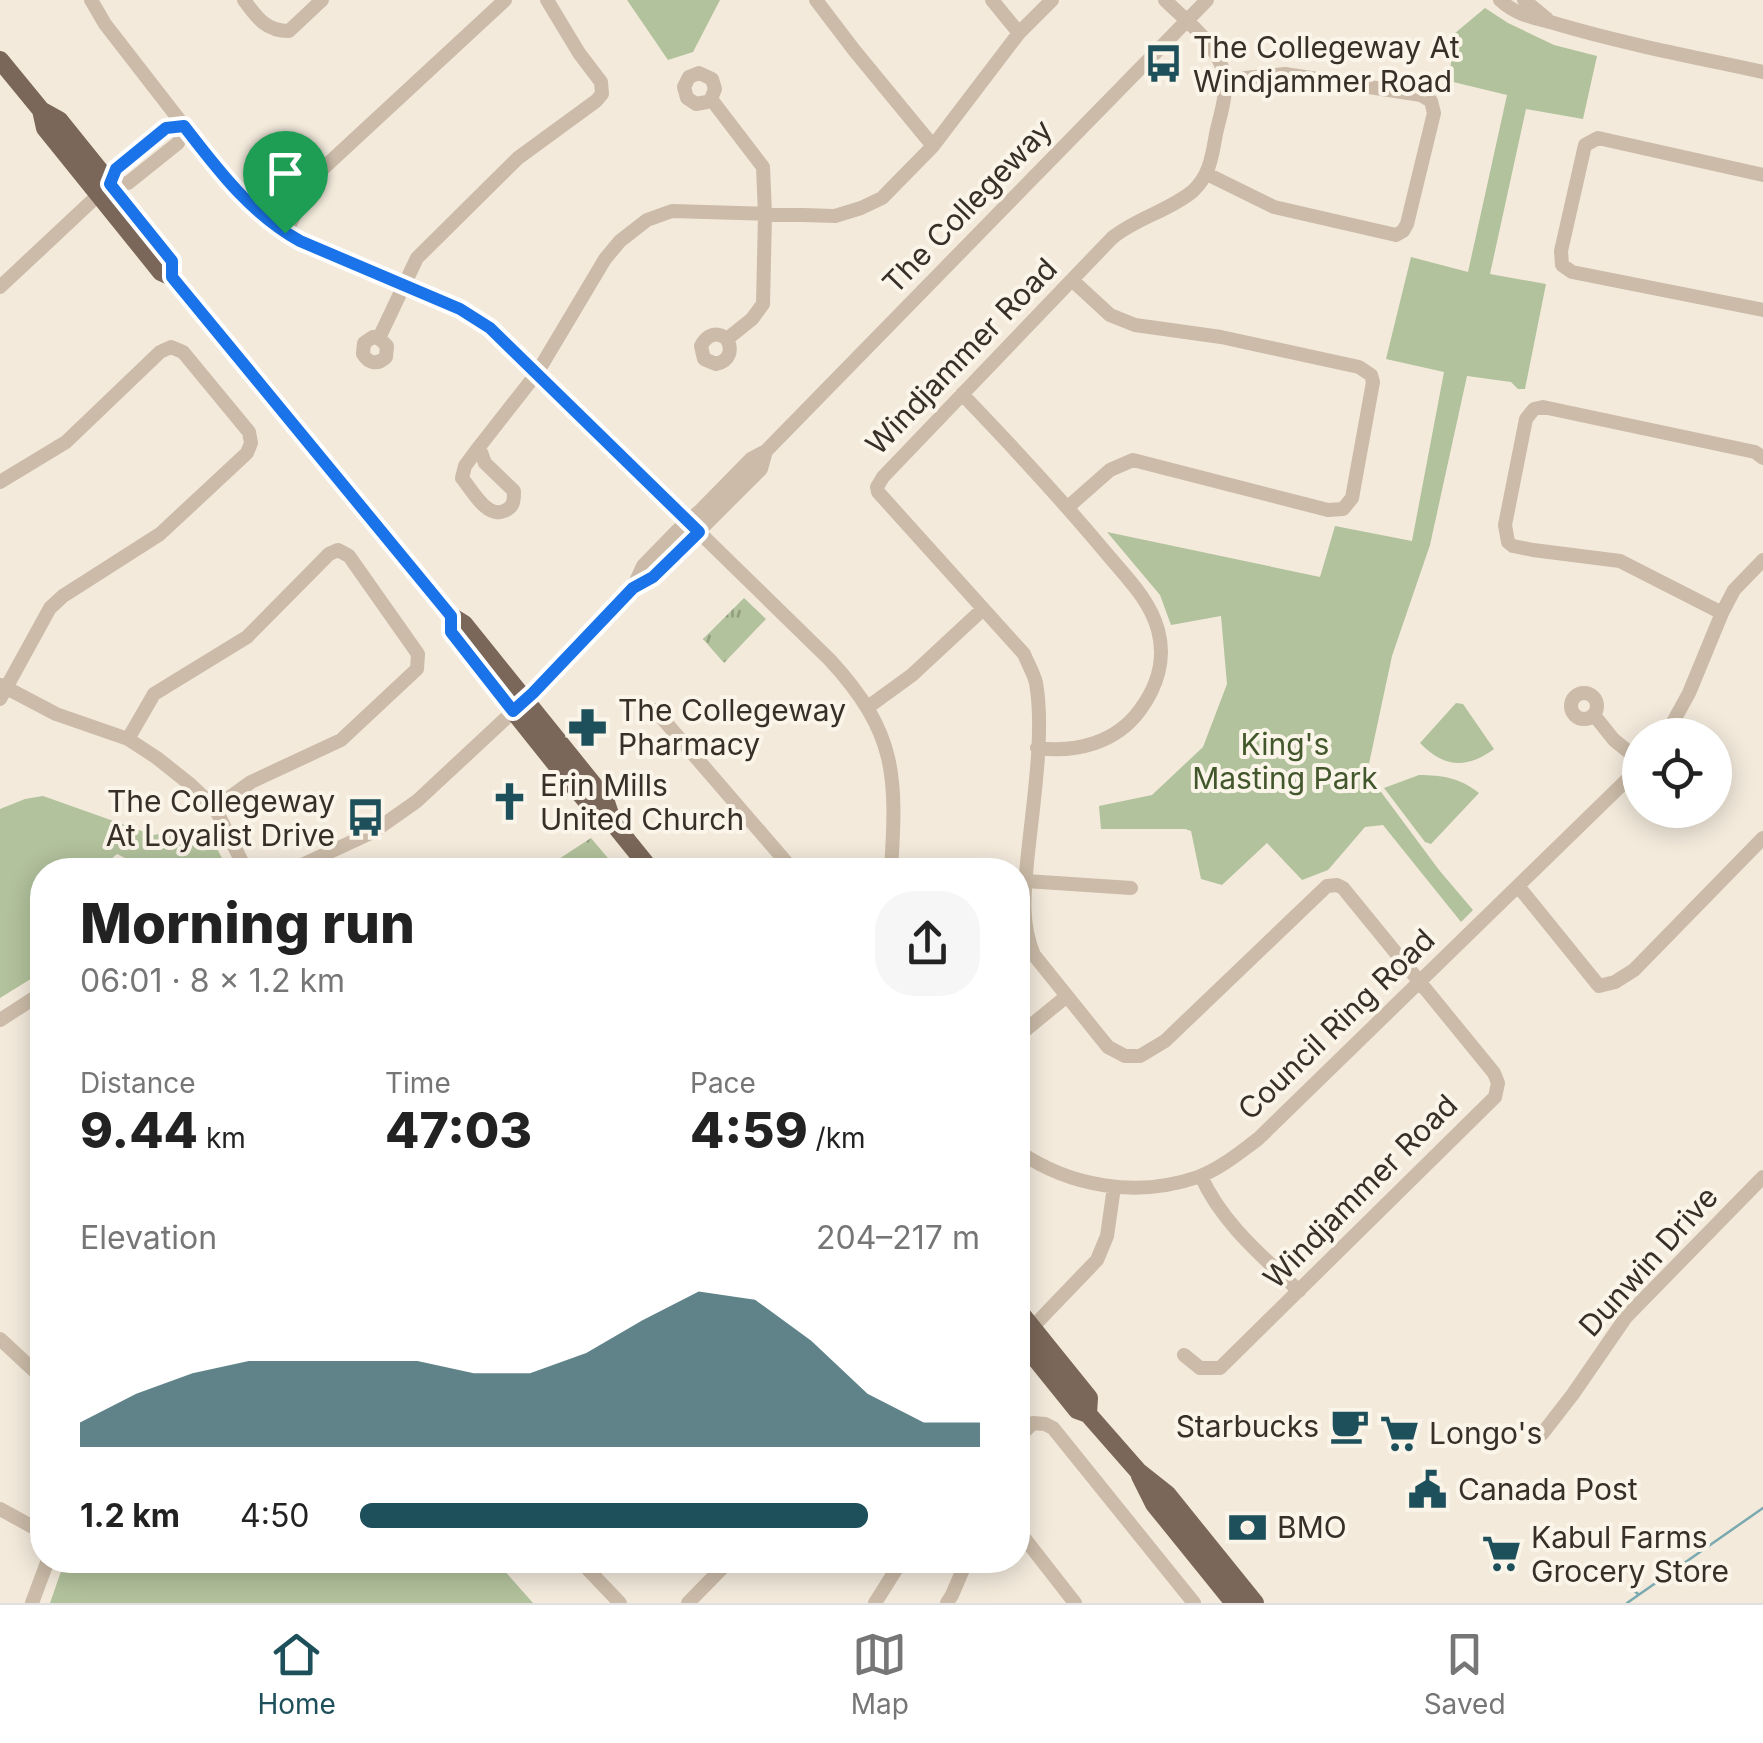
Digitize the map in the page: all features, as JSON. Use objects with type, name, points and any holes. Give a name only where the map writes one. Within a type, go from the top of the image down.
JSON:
[{"type":"main road","points":[[0,60],[41,110],[59,120],[104,190],[172,261],[172,277],[451,616],[464,624],[519,705],[604,799],[613,823],[641,858]]},
{"type":"main road","points":[[1030,1348],[1077,1410],[1088,1414],[1138,1472],[1167,1494],[1255,1603]]},
{"type":"main road","points":[[1138,1472],[1154,1504],[1234,1603]]},
{"type":"street","points":[[91,0],[184,126],[255,211],[285,233],[476,318],[538,372],[830,660],[868,708],[885,746],[894,789],[891,858]]},
{"type":"street","points":[[244,0],[260,22],[276,31],[289,31],[322,0]]},
{"type":"street","points":[[285,233],[317,174],[505,0]]},
{"type":"street","points":[[379,338],[417,258],[518,158],[602,94],[601,82],[547,0]]},
{"type":"street","points":[[816,0],[933,146]]},
{"type":"street","points":[[992,0],[1019,33]]},
{"type":"street","points":[[479,447],[485,463],[514,491],[511,508],[498,514],[489,511],[462,478],[462,471],[479,447],[538,372],[605,259],[620,241],[648,220],[672,211],[835,216],[882,198],[933,146],[1019,33],[1052,0]]},
{"type":"street","points":[[1165,0],[1213,49],[1225,80],[1207,174],[1274,207],[1396,235],[1403,231],[1408,224],[1434,113],[1427,97],[1285,74],[1225,80]]},
{"type":"street","name":"The Collegeway","points":[[317,858],[384,825],[417,800],[519,705],[633,588],[643,566],[694,526],[751,459],[766,451],[1206,0]]},
{"type":"street","points":[[1500,0],[1525,16],[1592,35],[1763,72]]},
{"type":"street","points":[[1524,0],[1551,22]]},
{"type":"street","points":[[712,98],[763,168],[762,304],[752,319],[728,339]]},
{"type":"street","points":[[0,287],[104,190],[128,183],[178,143],[184,126]]},
{"type":"street","points":[[1763,175],[1598,138],[1591,140],[1585,145],[1561,251],[1562,265],[1572,272],[1763,310]]},
{"type":"street","name":"Windjammer Road","points":[[1028,858],[1037,748],[1036,680],[1024,654],[877,487],[882,477],[1124,228],[1188,195],[1207,174]]},
{"type":"street","points":[[1068,507],[1110,470],[1133,460],[1328,510],[1342,509],[1352,498],[1373,382],[1371,375],[1359,367],[1221,337],[1135,325],[1110,314],[1072,280]]},
{"type":"street","points":[[0,482],[66,442],[160,352],[171,347],[183,352],[249,432],[251,443],[247,453],[160,534],[50,608],[2,690],[128,739],[158,758],[215,808],[240,858]]},
{"type":"street","points":[[962,394],[1068,507],[1148,604],[1158,630],[1162,658],[1156,680],[1130,725],[1074,750],[1037,748]]},
{"type":"street","points":[[1722,613],[1620,561],[1532,550],[1508,542],[1505,525],[1526,420],[1530,412],[1543,407],[1755,452],[1763,458]]},
{"type":"street","points":[[128,739],[154,694],[247,636],[329,554],[338,550],[348,556],[418,654],[417,670],[341,740],[251,782],[215,808]]},
{"type":"street","points":[[1676,718],[1734,590],[1763,560]]},
{"type":"street","points":[[868,708],[912,675],[983,610]]},
{"type":"street","points":[[655,710],[783,858]]},
{"type":"street","points":[[1594,715],[1622,747]]},
{"type":"street","name":"Council Ring Road","points":[[1030,1157],[1078,1180],[1114,1187],[1158,1186],[1201,1176],[1230,1160],[1258,1139],[1622,782]]},
{"type":"street","points":[[1518,886],[1599,986],[1616,982],[1634,970],[1763,838]]},
{"type":"street","points":[[1030,881],[1131,888]]},
{"type":"street","name":"Windjammer Road","points":[[1030,946],[1108,1047],[1126,1056],[1140,1056],[1164,1042],[1332,884],[1343,888],[1494,1073],[1498,1083],[1495,1098],[1220,1368],[1200,1368],[1184,1355]]},
{"type":"street","points":[[1030,1026],[1067,996]]},
{"type":"street","points":[[0,1020],[30,1000]]},
{"type":"street","points":[[1201,1176],[1208,1193],[1246,1240],[1298,1291]]},
{"type":"street","name":"Dunwin Drive","points":[[1542,1434],[1626,1317],[1763,1177]]},
{"type":"street","points":[[1030,1329],[1098,1260],[1114,1187]]},
{"type":"street","points":[[0,1339],[30,1367]]},
{"type":"street","points":[[1030,1425],[1033,1422],[1053,1428],[1194,1603]]},
{"type":"street","points":[[0,1509],[30,1525]]},
{"type":"street","points":[[1030,1546],[1074,1603]]},
{"type":"street","points":[[32,1603],[43,1573]]},
{"type":"street","points":[[591,1573],[620,1603]]},
{"type":"street","points":[[688,1603],[717,1573]]},
{"type":"street","points":[[875,1603],[894,1573]]},
{"type":"street","points":[[947,1603],[961,1573]]},
{"type":"green space","points":[[627,0],[720,0],[693,52],[668,60]]},
{"type":"green space","name":"King's Masting Park","points":[[1485,8],[1554,45],[1597,56],[1583,119],[1526,109],[1490,274],[1546,284],[1525,389],[1518,389],[1511,382],[1467,376],[1430,545],[1392,656],[1367,773],[1473,910],[1461,922],[1383,825],[1365,827],[1328,870],[1302,880],[1267,843],[1222,885],[1201,879],[1191,831],[1101,829],[1099,806],[1152,795],[1203,747],[1227,684],[1221,616],[1171,625],[1160,595],[1107,532],[1320,577],[1335,526],[1412,541],[1444,372],[1386,359],[1411,257],[1468,272],[1507,95],[1449,81],[1454,34]]},
{"type":"green space","points":[[744,598],[766,619],[724,663],[703,639]]},
{"type":"green space","points":[[1456,703],[1463,704],[1494,749],[1474,760],[1456,763],[1438,757],[1420,743]]},
{"type":"green space","points":[[1419,775],[1451,778],[1479,793],[1431,844],[1425,842],[1384,788]]},
{"type":"green space","points":[[43,796],[153,835],[206,827],[222,858],[125,858],[117,854],[112,858],[30,858],[30,979],[0,998],[0,809]]},
{"type":"green space","points":[[591,838],[608,858],[560,858]]},
{"type":"green space","points":[[60,1573],[506,1573],[533,1603],[50,1603]]},
{"type":"waterway","points":[[1627,1603],[1763,1508]]},
{"type":"waterway","points":[[1629,1586],[1638,1594]]},
{"type":"place","name":"The Collegeway At Windjammer Road","points":[[1163,64]]},
{"type":"place","name":"The Collegeway Pharmacy","points":[[588,727]]},
{"type":"place","name":"Erin Mills United Church","points":[[510,802]]},
{"type":"place","name":"The Collegeway At Loyalist Drive","points":[[365,818]]},
{"type":"place","name":"Starbucks","points":[[1349,1426]]},
{"type":"place","name":"Longo's","points":[[1399,1433]]},
{"type":"place","name":"Canada Post","points":[[1428,1489]]},
{"type":"place","name":"BMO","points":[[1247,1527]]},
{"type":"place","name":"Kabul Farms Grocery Store","points":[[1501,1554]]},
{"type":"route","points":[[184,126],[255,211],[285,233],[460,309],[490,328],[699,532],[653,577],[633,588],[513,711],[451,632],[451,616],[172,277],[172,261],[110,184],[116,169],[166,128],[184,126]]}]
